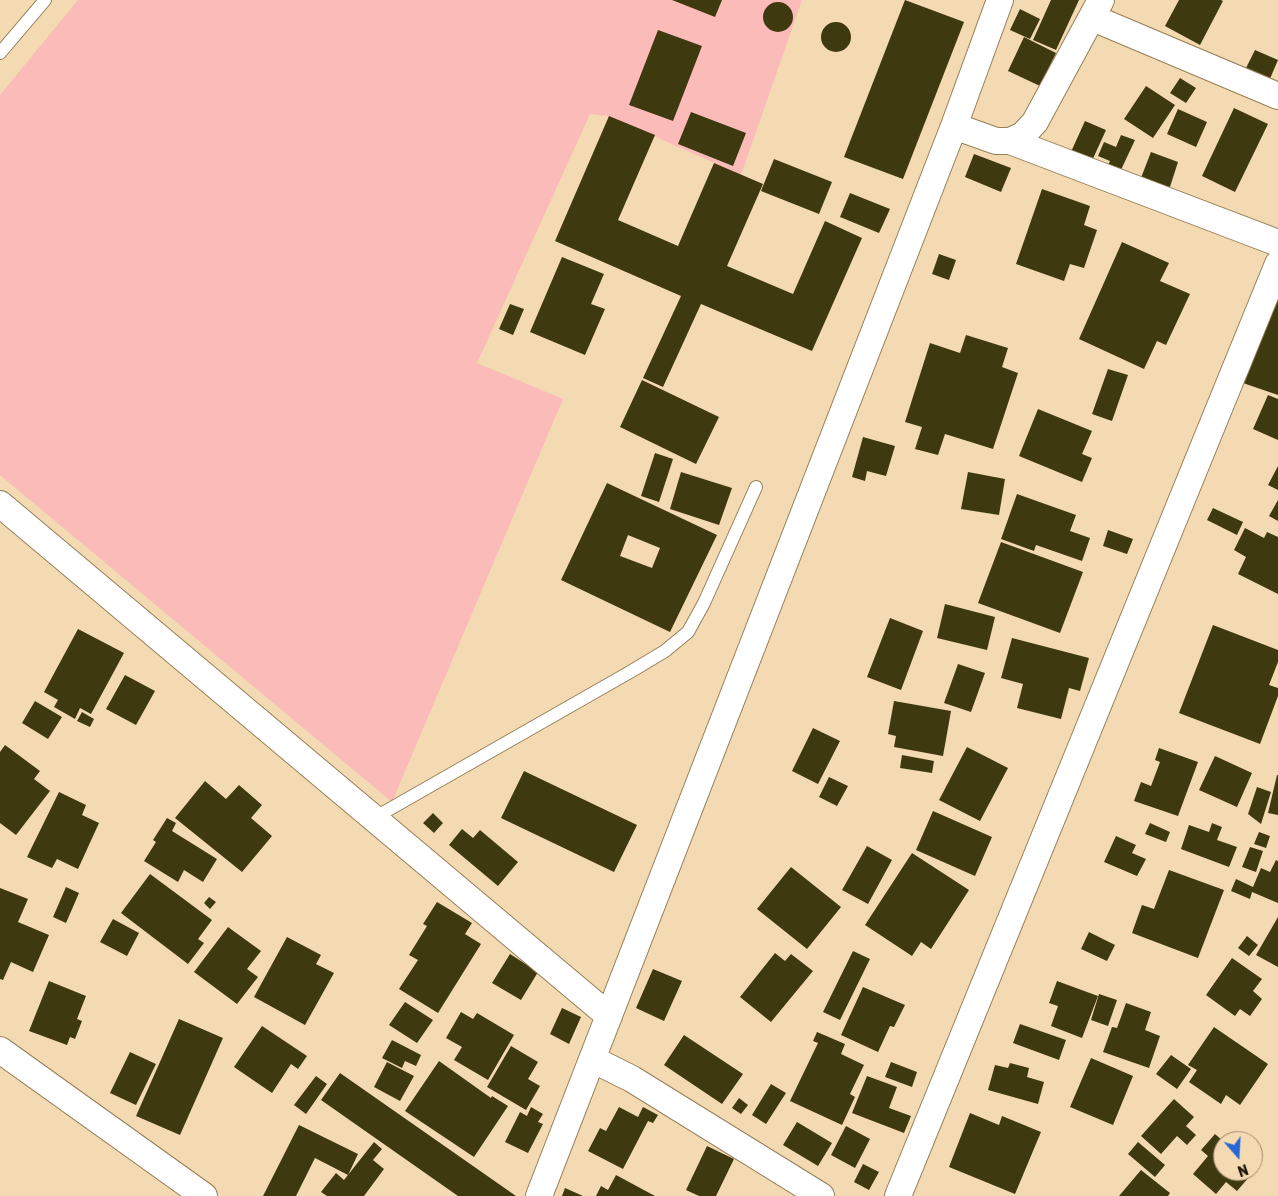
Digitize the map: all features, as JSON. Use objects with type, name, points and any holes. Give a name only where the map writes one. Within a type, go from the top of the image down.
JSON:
[{"type":"street","points":[[539,1196],[954,126],[1000,0]]},
{"type":"street","points":[[1010,142],[1024,134],[1035,122],[1097,9],[1278,96]]},
{"type":"street","points":[[954,126],[996,141],[1010,142],[1278,242]]},
{"type":"street","points":[[898,1196],[1278,264]]},
{"type":"street","points":[[0,504],[609,1016]]},
{"type":"street","points":[[0,1050],[204,1196]]},
{"type":"street","points":[[592,1058],[632,1080],[821,1196]]},
{"type":"lane","points":[[0,53],[45,0]]},
{"type":"lane","points":[[374,818],[630,672],[665,651],[688,632],[704,603],[756,487]]},
{"type":"shaded area","points":[[78,0],[802,0],[741,175],[609,116],[590,114],[477,363],[563,399],[392,802],[0,475],[0,95]]},
{"type":"building","points":[[672,0],[722,0],[715,17]]},
{"type":"building","points":[[905,0],[964,22],[903,179],[844,157]]},
{"type":"building","points":[[1051,0],[1079,0],[1056,50],[1033,40]]},
{"type":"building","points":[[1179,0],[1223,1],[1200,45],[1165,26]]},
{"type":"building","points":[[778,2],[789,6],[793,17],[789,28],[778,32],[767,28],[763,17],[767,6]]},
{"type":"building","points":[[1020,9],[1040,19],[1030,39],[1010,30]]},
{"type":"building","points":[[836,22],[842,23],[850,31],[850,43],[842,51],[836,52],[830,51],[822,43],[821,37],[822,31],[830,23]]},
{"type":"building","points":[[658,30],[702,46],[673,121],[629,105]]},
{"type":"building","points":[[1024,37],[1056,53],[1040,86],[1008,71]]},
{"type":"building","points":[[1255,50],[1278,60],[1269,81],[1245,70]]},
{"type":"building","points":[[1180,78],[1196,88],[1186,103],[1170,93]]},
{"type":"building","points":[[1146,86],[1175,105],[1153,138],[1124,119]]},
{"type":"building","points":[[1234,108],[1268,124],[1235,192],[1202,176]]},
{"type":"building","points":[[1178,109],[1207,122],[1196,147],[1167,134]]},
{"type":"building","points":[[691,112],[746,133],[733,166],[678,144]]},
{"type":"building","points":[[609,116],[655,135],[618,220],[678,246],[714,163],[763,184],[727,266],[793,294],[825,221],[862,238],[812,351],[701,304],[663,387],[643,378],[681,296],[555,241]]},
{"type":"building","points":[[1085,121],[1106,130],[1091,163],[1070,154]]},
{"type":"building","points":[[1121,135],[1135,140],[1120,172],[1107,167],[1110,161],[1098,156],[1104,142],[1116,147]]},
{"type":"building","points":[[1151,152],[1178,162],[1168,193],[1139,183]]},
{"type":"building","points":[[974,154],[1011,168],[1001,192],[965,177]]},
{"type":"building","points":[[774,159],[832,182],[819,214],[761,191]]},
{"type":"building","points":[[1042,189],[1090,206],[1084,225],[1097,230],[1084,268],[1070,264],[1064,281],[1016,264]]},
{"type":"building","points":[[850,193],[890,209],[879,233],[840,217]]},
{"type":"building","points":[[1122,242],[1169,263],[1160,281],[1190,294],[1166,345],[1157,341],[1144,369],[1079,339]]},
{"type":"building","points":[[939,254],[956,260],[949,280],[932,274]]},
{"type":"building","points":[[562,257],[604,274],[591,304],[605,309],[585,355],[530,332]]},
{"type":"building","points":[[1278,298],[1278,395],[1240,382]]},
{"type":"building","points":[[510,304],[524,309],[513,335],[499,329]]},
{"type":"building","points":[[966,335],[1008,348],[1002,367],[1018,373],[993,449],[945,434],[938,455],[915,449],[922,427],[905,422],[930,343],[960,353]]},
{"type":"building","points":[[1108,369],[1128,375],[1112,421],[1092,414]]},
{"type":"building","points":[[642,380],[719,417],[696,464],[620,427]]},
{"type":"building","points":[[1268,395],[1278,399],[1278,440],[1253,429]]},
{"type":"building","points":[[1038,409],[1092,431],[1082,454],[1092,458],[1082,482],[1019,456]]},
{"type":"building","points":[[863,437],[895,446],[886,476],[867,471],[865,481],[852,477]]},
{"type":"building","points":[[655,453],[673,459],[659,502],[641,496]]},
{"type":"building","points":[[1278,466],[1278,490],[1268,485]]},
{"type":"building","points":[[681,472],[732,488],[719,525],[670,509]]},
{"type":"building","points":[[968,472],[1005,479],[999,515],[961,509]]},
{"type":"building","points":[[607,483],[717,535],[670,632],[561,580]],"holes":[[[628,535],[660,548],[652,568],[620,556]]]},
{"type":"building","points":[[1017,494],[1076,515],[1070,531],[1090,538],[1082,561],[1036,545],[1034,551],[1001,539]]},
{"type":"building","points":[[1278,500],[1278,521],[1269,516]]},
{"type":"building","points":[[1213,508],[1243,522],[1237,535],[1207,520]]},
{"type":"building","points":[[1245,528],[1264,538],[1267,532],[1278,537],[1278,594],[1238,574],[1246,557],[1234,550]]},
{"type":"building","points":[[1108,530],[1133,539],[1127,554],[1103,546]]},
{"type":"building","points":[[1001,542],[1083,572],[1060,633],[978,603]]},
{"type":"building","points":[[945,604],[995,617],[987,650],[937,638]]},
{"type":"building","points":[[890,618],[923,631],[901,690],[867,677]]},
{"type":"building","points":[[1213,625],[1278,650],[1278,662],[1269,685],[1278,688],[1278,696],[1260,744],[1179,713]]},
{"type":"building","points":[[78,629],[124,653],[91,714],[80,708],[75,719],[54,707],[58,700],[44,692]]},
{"type":"building","points":[[1012,638],[1089,658],[1080,691],[1069,688],[1061,719],[1017,708],[1023,684],[1001,678]]},
{"type":"building","points":[[958,664],[985,673],[971,712],[944,703]]},
{"type":"building","points":[[125,675],[155,691],[136,725],[106,709]]},
{"type":"building","points":[[35,701],[62,717],[48,739],[22,723]]},
{"type":"building","points":[[894,701],[951,711],[943,756],[894,747],[896,736],[888,734]]},
{"type":"building","points":[[82,712],[94,719],[90,727],[77,721]]},
{"type":"building","points":[[813,728],[840,741],[818,784],[792,771]]},
{"type":"building","points":[[5,745],[40,771],[34,779],[50,791],[16,835],[0,823],[0,752]]},
{"type":"building","points":[[967,747],[1008,768],[980,821],[939,800]]},
{"type":"building","points":[[1159,748],[1198,762],[1178,816],[1134,801],[1141,782],[1151,786],[1160,762],[1155,760]]},
{"type":"building","points":[[902,755],[934,761],[932,773],[900,768]]},
{"type":"building","points":[[1215,756],[1252,773],[1237,807],[1199,790]]},
{"type":"building","points":[[524,771],[637,825],[614,872],[501,818]]},
{"type":"building","points":[[1278,775],[1278,815],[1268,813]]},
{"type":"building","points":[[829,777],[848,786],[837,806],[819,797]]},
{"type":"building","points":[[205,781],[226,799],[239,785],[262,805],[251,818],[272,836],[242,872],[175,818]]},
{"type":"building","points":[[1257,787],[1271,792],[1261,824],[1248,814]]},
{"type":"building","points":[[59,792],[86,805],[82,815],[99,823],[78,869],[57,859],[52,868],[27,857]]},
{"type":"building","points":[[933,811],[992,837],[975,876],[916,850]]},
{"type":"building","points":[[433,813],[443,823],[434,833],[423,823]]},
{"type":"building","points":[[167,818],[176,823],[172,831],[217,859],[203,882],[184,870],[178,882],[144,861],[156,842],[153,840]]},
{"type":"building","points":[[1150,823],[1170,832],[1166,842],[1145,834]]},
{"type":"building","points":[[1212,823],[1222,827],[1217,840],[1237,847],[1229,867],[1181,849],[1189,825],[1209,832]]},
{"type":"building","points":[[462,829],[473,838],[480,830],[518,862],[498,886],[449,845]]},
{"type":"building","points":[[1259,832],[1270,836],[1266,848],[1254,844]]},
{"type":"building","points":[[1116,836],[1136,845],[1132,853],[1146,859],[1137,876],[1104,862]]},
{"type":"building","points":[[867,846],[892,860],[868,904],[842,890]]},
{"type":"building","points":[[1250,847],[1263,851],[1256,872],[1242,867]]},
{"type":"building","points":[[912,853],[969,890],[931,949],[921,942],[912,956],[865,925]]},
{"type":"building","points":[[1276,860],[1278,861],[1278,903],[1252,892],[1250,899],[1231,891],[1236,879],[1253,887],[1261,868],[1270,872]]},
{"type":"building","points":[[791,867],[841,907],[807,949],[757,909]]},
{"type":"building","points":[[1169,870],[1224,890],[1198,958],[1132,933],[1142,905],[1154,909]]},
{"type":"building","points":[[150,874],[212,920],[198,939],[204,943],[188,964],[121,913]]},
{"type":"building","points":[[66,887],[79,893],[66,923],[53,917]]},
{"type":"building","points":[[0,888],[28,899],[18,922],[49,935],[33,972],[11,962],[3,980],[0,979]]},
{"type":"building","points":[[209,897],[216,902],[210,909],[204,903]]},
{"type":"building","points":[[437,902],[472,923],[465,934],[481,944],[438,1013],[399,989],[418,960],[409,955],[427,926],[423,924]]},
{"type":"building","points":[[1278,917],[1278,967],[1256,955]]},
{"type":"building","points":[[113,919],[139,933],[127,956],[100,942]]},
{"type":"building","points":[[228,927],[261,951],[247,969],[258,977],[237,1004],[194,972]]},
{"type":"building","points":[[1089,932],[1115,945],[1107,961],[1081,949]]},
{"type":"building","points":[[1247,936],[1258,945],[1249,956],[1238,948]]},
{"type":"building","points":[[287,937],[321,955],[316,964],[334,973],[305,1025],[254,997]]},
{"type":"building","points":[[853,951],[870,959],[840,1020],[823,1012]]},
{"type":"building","points":[[775,953],[785,961],[791,954],[813,971],[771,1022],[740,997]]},
{"type":"building","points":[[510,954],[538,972],[521,1000],[492,983]]},
{"type":"building","points":[[1232,958],[1262,979],[1253,991],[1262,999],[1250,1016],[1240,1009],[1235,1016],[1206,995]]},
{"type":"building","points":[[653,969],[682,981],[664,1021],[636,1008]]},
{"type":"building","points":[[49,981],[86,996],[77,1019],[82,1021],[75,1039],[70,1037],[67,1045],[29,1031]]},
{"type":"building","points":[[1057,981],[1098,996],[1082,1038],[1051,1026],[1058,1006],[1049,1003]]},
{"type":"building","points":[[863,987],[905,1005],[894,1027],[890,1026],[878,1052],[841,1035]]},
{"type":"building","points":[[1099,994],[1117,1000],[1108,1026],[1091,1020]]},
{"type":"building","points":[[405,1002],[433,1020],[417,1043],[389,1025]]},
{"type":"building","points":[[1126,1003],[1151,1012],[1145,1030],[1160,1036],[1149,1068],[1103,1052],[1112,1027],[1117,1028]]},
{"type":"building","points":[[562,1008],[581,1017],[569,1044],[550,1034]]},
{"type":"building","points":[[461,1012],[473,1019],[477,1013],[514,1035],[488,1080],[454,1060],[462,1047],[446,1038]]},
{"type":"building","points":[[179,1019],[223,1038],[180,1135],[136,1116]]},
{"type":"building","points":[[1020,1024],[1066,1040],[1059,1060],[1013,1043]]},
{"type":"building","points":[[262,1026],[307,1056],[298,1069],[291,1064],[272,1093],[234,1067]]},
{"type":"building","points":[[1214,1027],[1268,1064],[1240,1105],[1226,1095],[1221,1104],[1189,1082],[1197,1070],[1188,1065]]},
{"type":"building","points":[[817,1032],[845,1044],[841,1054],[864,1065],[850,1094],[855,1097],[842,1125],[790,1101],[818,1043],[813,1041]]},
{"type":"building","points":[[684,1035],[743,1074],[722,1104],[664,1065]]},
{"type":"building","points":[[392,1040],[421,1055],[416,1066],[405,1061],[402,1068],[382,1058]]},
{"type":"building","points":[[511,1046],[538,1062],[528,1079],[540,1086],[526,1110],[487,1087]]},
{"type":"building","points":[[130,1052],[156,1064],[136,1105],[110,1093]]},
{"type":"building","points":[[1171,1055],[1191,1069],[1177,1089],[1156,1074]]},
{"type":"building","points":[[1091,1058],[1133,1076],[1113,1125],[1070,1107]]},
{"type":"building","points":[[439,1061],[491,1098],[492,1096],[508,1106],[474,1157],[405,1111]]},
{"type":"building","points":[[387,1062],[414,1076],[400,1101],[374,1087]]},
{"type":"building","points":[[891,1062],[917,1072],[912,1087],[885,1077]]},
{"type":"building","points":[[1010,1063],[1029,1068],[1027,1077],[1044,1082],[1038,1104],[988,1090],[995,1065],[1008,1068]]},
{"type":"building","points":[[340,1073],[516,1196],[458,1196],[321,1100]]},
{"type":"building","points":[[316,1076],[327,1084],[306,1114],[294,1105]]},
{"type":"building","points":[[867,1076],[897,1087],[889,1108],[911,1116],[904,1133],[852,1113]]},
{"type":"building","points":[[771,1084],[786,1093],[766,1124],[752,1115]]},
{"type":"building","points":[[739,1098],[748,1105],[741,1114],[732,1108]]},
{"type":"building","points":[[1174,1099],[1194,1117],[1186,1126],[1196,1135],[1187,1145],[1177,1136],[1161,1154],[1141,1136]]},
{"type":"building","points":[[531,1107],[543,1114],[538,1122],[543,1124],[528,1153],[505,1142],[520,1112],[527,1116]]},
{"type":"building","points":[[619,1107],[638,1117],[643,1107],[658,1115],[653,1123],[648,1121],[623,1169],[588,1151],[600,1128],[606,1131]]},
{"type":"building","points":[[970,1113],[999,1125],[1002,1116],[1041,1132],[1015,1194],[949,1167]]},
{"type":"building","points":[[797,1122],[832,1143],[818,1166],[783,1145]]},
{"type":"building","points":[[299,1125],[358,1154],[348,1175],[315,1158],[296,1196],[263,1196]]},
{"type":"building","points":[[846,1126],[870,1139],[855,1168],[831,1155]]},
{"type":"building","points":[[1213,1136],[1213,1181],[1246,1181],[1237,1191],[1226,1182],[1216,1194],[1193,1174],[1208,1156],[1201,1150]]},
{"type":"building","points":[[374,1142],[382,1149],[373,1160],[384,1169],[364,1196],[327,1196],[321,1192],[336,1173],[344,1180]]},
{"type":"building","points":[[1138,1142],[1165,1165],[1155,1177],[1128,1154]]},
{"type":"building","points":[[707,1146],[734,1159],[716,1196],[699,1196],[686,1190]]},
{"type":"building","points":[[863,1164],[879,1172],[869,1190],[854,1182]]},
{"type":"building","points":[[1141,1170],[1170,1193],[1168,1196],[1119,1196]]},
{"type":"building","points":[[616,1175],[655,1196],[596,1196],[601,1186],[608,1190]]},
{"type":"building","points":[[565,1188],[583,1196],[562,1196]]}]
